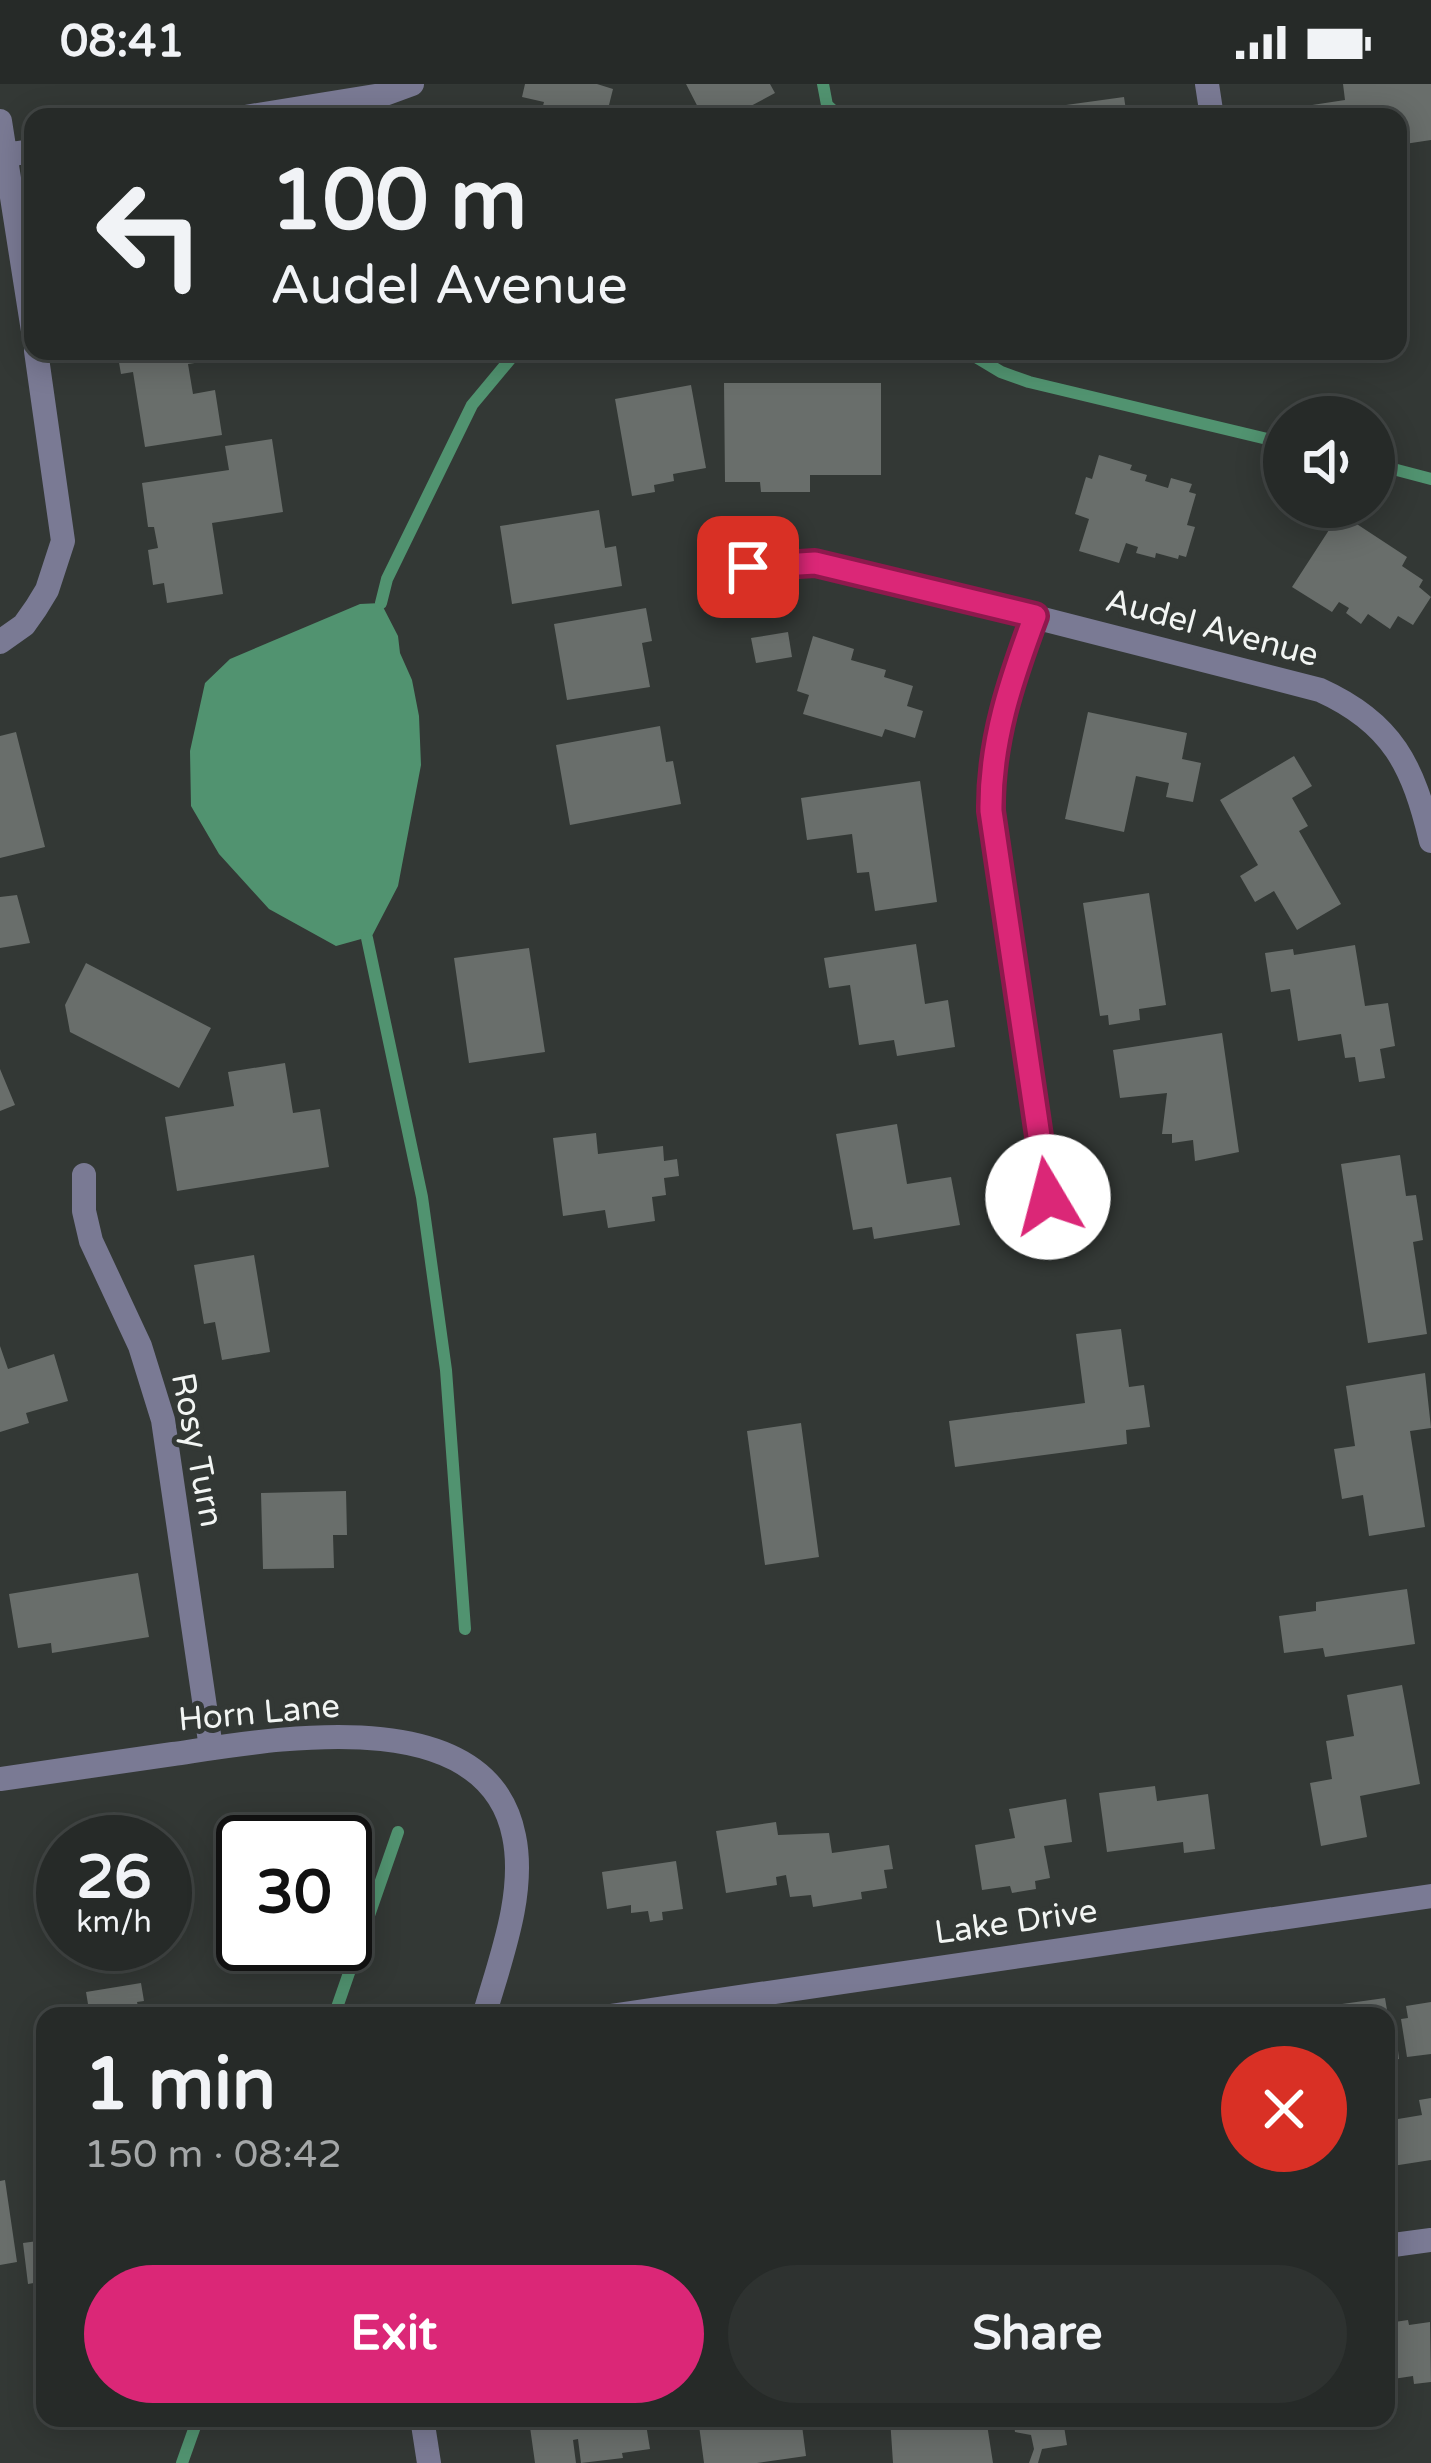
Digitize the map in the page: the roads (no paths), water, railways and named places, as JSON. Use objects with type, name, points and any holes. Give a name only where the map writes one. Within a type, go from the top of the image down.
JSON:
[{"type":"street","points":[[301,108],[382,95],[412,84]]},
{"type":"street","points":[[0,121],[6,203],[24,288]]},
{"type":"street","points":[[5,155],[24,152]]},
{"type":"street","points":[[0,642],[24,625],[36,608],[52,579],[63,541],[37,360]]},
{"type":"street","name":"Audel Avenue","points":[[748,567],[815,563],[1320,690],[1351,704],[1394,744],[1413,775],[1431,841]]},
{"type":"street","points":[[1035,616],[1003,713],[991,811],[1048,1197]]},
{"type":"street","name":"Rosy Turn","points":[[84,1175],[84,1211],[92,1241],[140,1346],[159,1402],[211,1748]]},
{"type":"street","name":"Horn Lane","points":[[0,1779],[304,1737],[394,1740],[464,1763],[480,1776],[507,1813],[516,1848],[513,1906],[486,2007]]},
{"type":"street","name":"Lake Drive","points":[[672,2007],[1431,1896]]},
{"type":"street","points":[[1395,2245],[1431,2240]]},
{"type":"street","points":[[423,2427],[429,2463]]},
{"type":"waterway","points":[[823,84],[830,108]]},
{"type":"waterway","points":[[381,603],[387,579],[472,405],[510,360]]},
{"type":"waterway","points":[[981,360],[1029,382],[1263,438]]},
{"type":"waterway","points":[[1395,470],[1431,479]]},
{"type":"waterway","points":[[367,938],[422,1197],[446,1370],[465,1629]]},
{"type":"waterway","points":[[337,2007],[398,1832]]},
{"type":"waterway","points":[[182,2463],[195,2427]]}]
